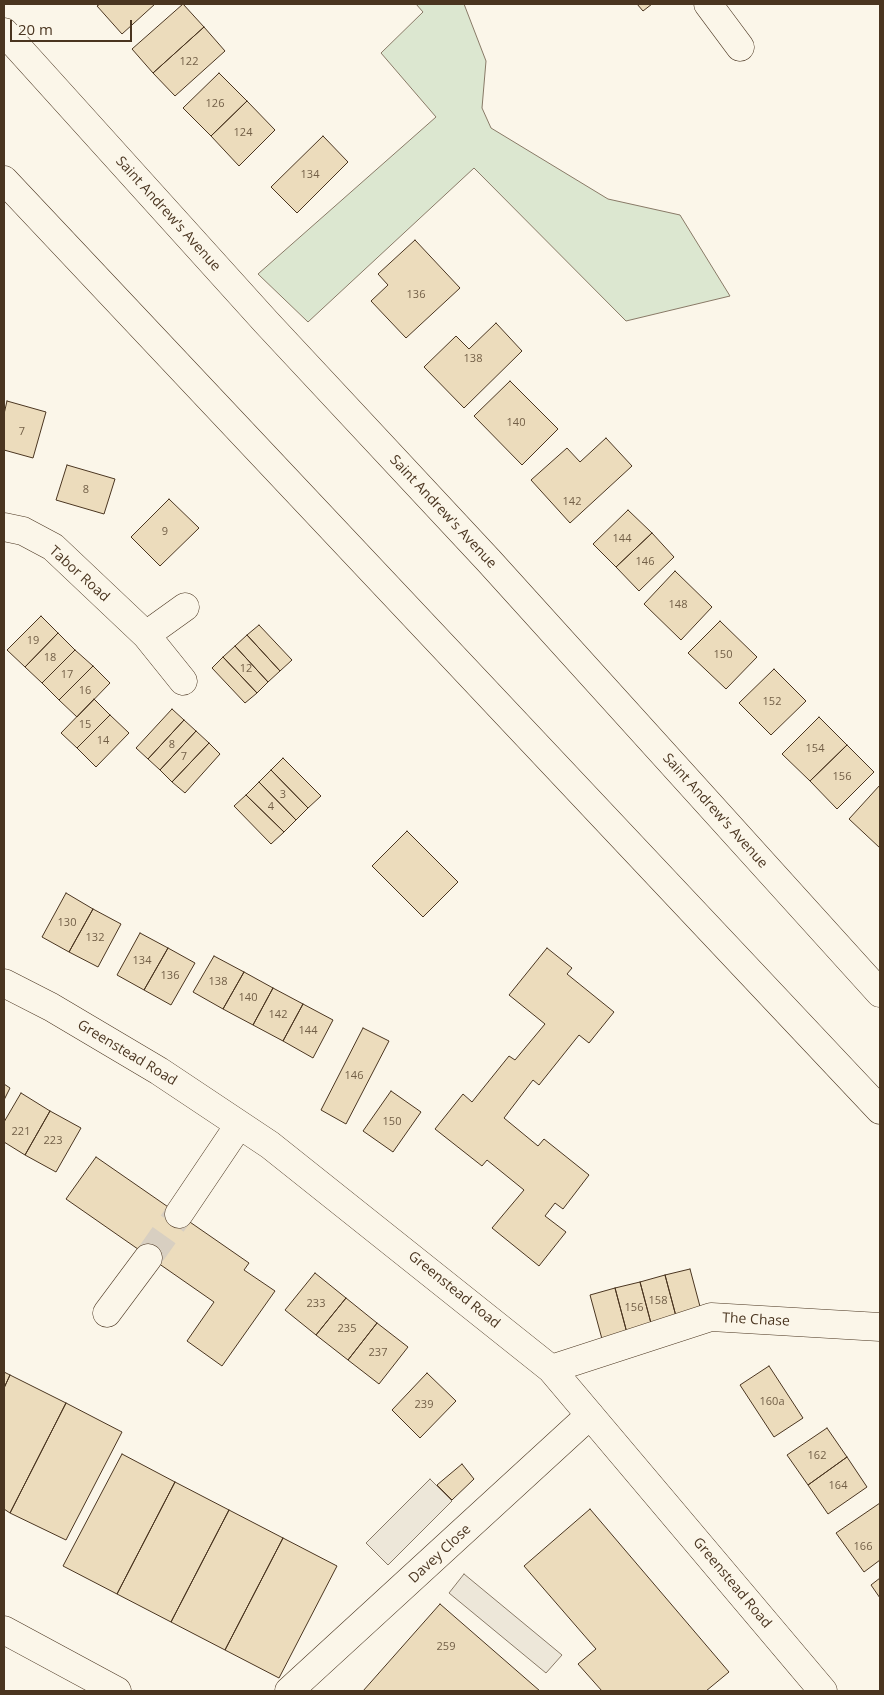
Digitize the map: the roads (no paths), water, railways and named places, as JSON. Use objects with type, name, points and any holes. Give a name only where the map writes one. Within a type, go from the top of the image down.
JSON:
[{"type":"street","points":[[708,4],[740,47]]},
{"type":"street","name":"Saint Andrew's Avenue","points":[[4,32],[266,322],[509,583],[880,993]]},
{"type":"street","points":[[4,180],[880,1110]]},
{"type":"street","name":"Tabor Road","points":[[4,527],[23,532],[52,547],[146,635],[183,681]]},
{"type":"street","points":[[146,635],[186,607]]},
{"type":"street","name":"Greenstead Road","points":[[4,983],[51,1007],[159,1071],[278,1151],[551,1369],[823,1691]]},
{"type":"street","points":[[179,1214],[239,1125]]},
{"type":"street","points":[[107,1313],[148,1258]]},
{"type":"street","name":"The Chase","points":[[551,1369],[710,1317],[880,1328]]},
{"type":"street","name":"Davey Close","points":[[289,1691],[590,1415]]},
{"type":"street","points":[[4,1630],[117,1691]]},
{"type":"tunnel","points":[[148,1258],[179,1214]]}]
